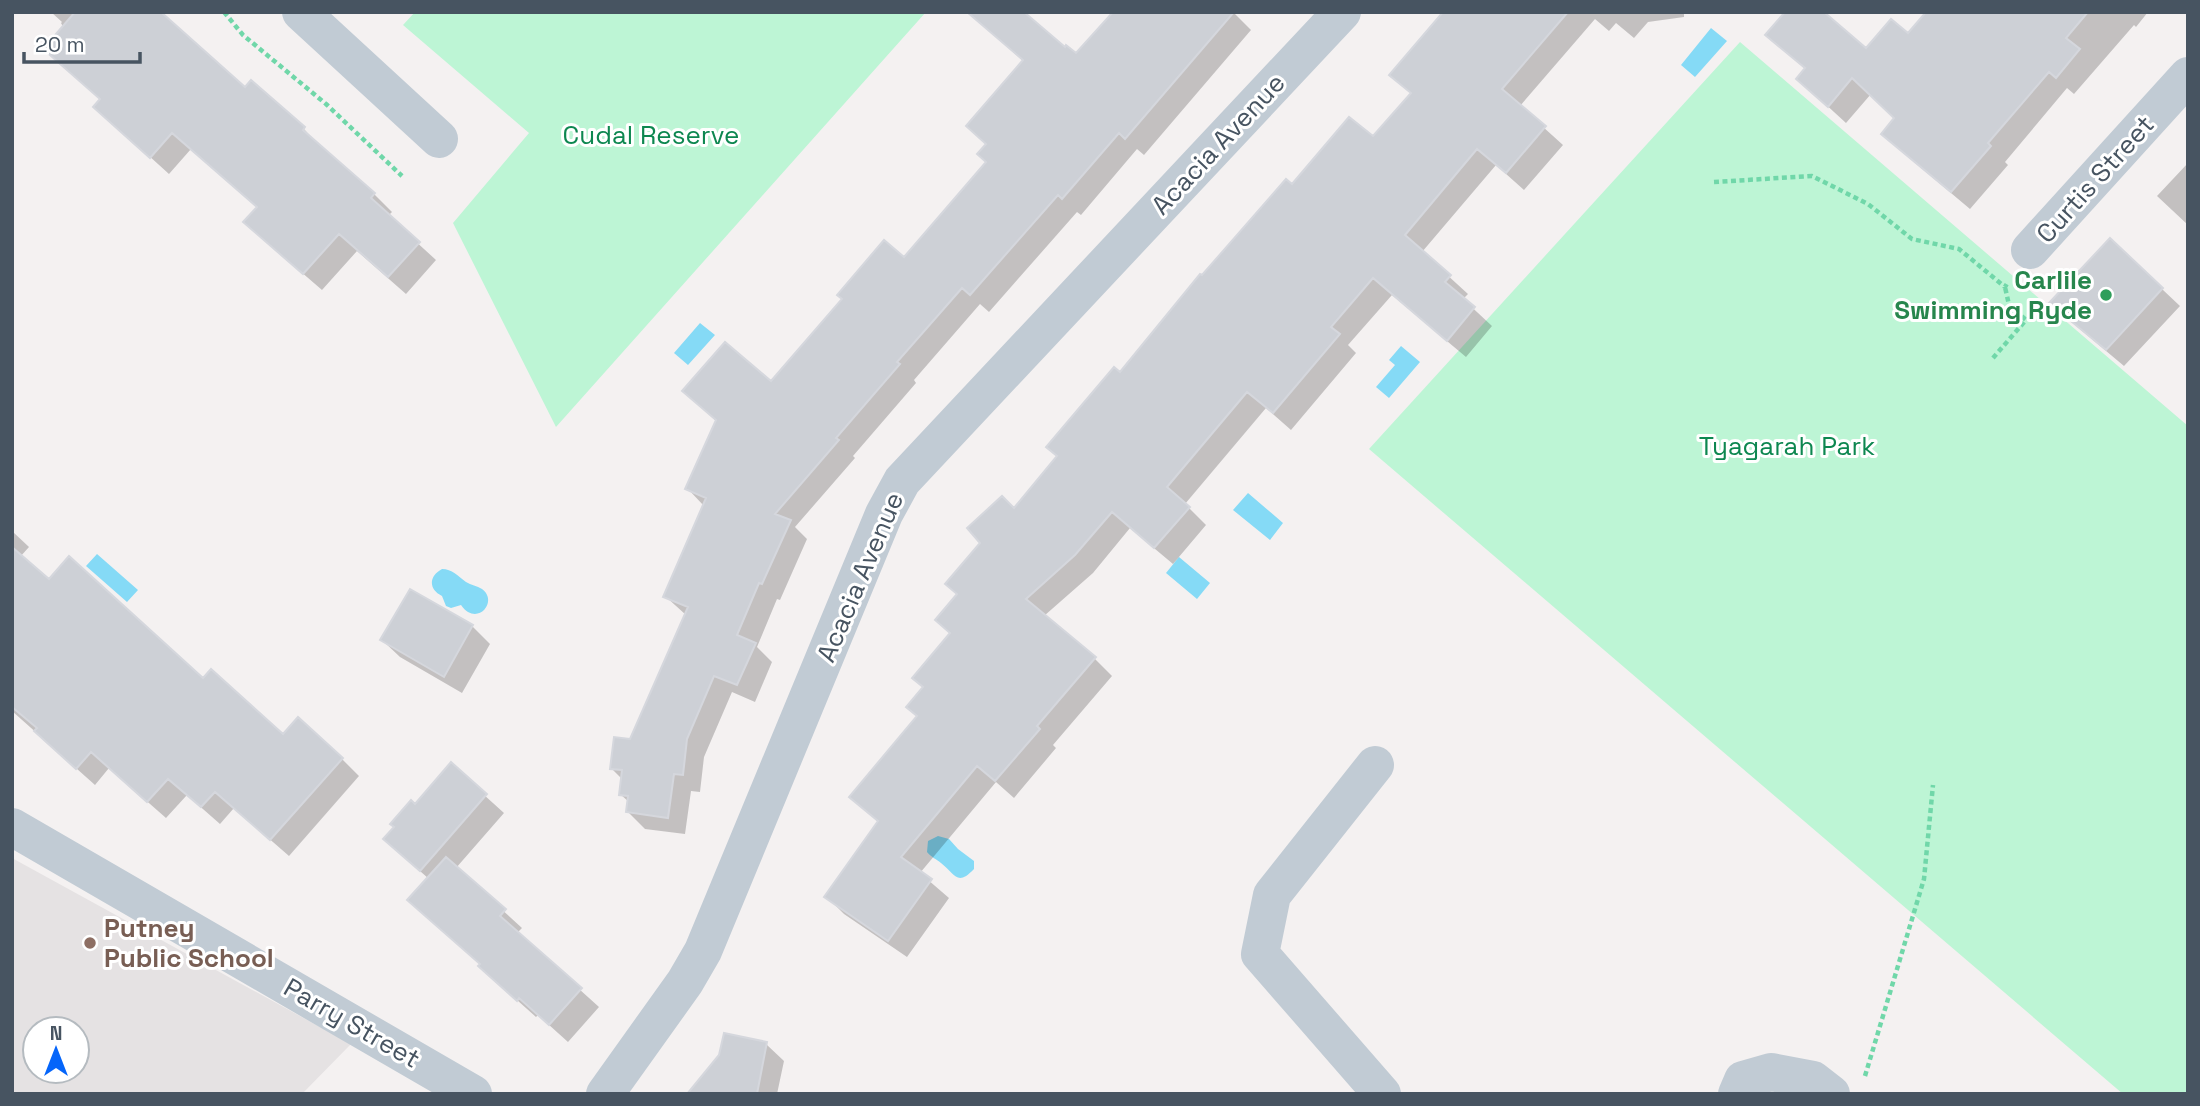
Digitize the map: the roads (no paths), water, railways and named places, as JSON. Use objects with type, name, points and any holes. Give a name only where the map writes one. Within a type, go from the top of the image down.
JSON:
[{"type":"street","points":[[301,12],[439,139]]},
{"type":"street","name":"Acacia Avenue","points":[[605,1094],[685,982],[703,951],[884,514],[902,481],[1342,12]]},
{"type":"street","name":"Curtis Street","points":[[2030,250],[2188,76]]},
{"type":"street","points":[[1375,765],[1272,895],[1261,954],[1382,1094]]},
{"type":"street","name":"Parry Street","points":[[12,827],[473,1094]]},
{"type":"street","points":[[1737,1094],[1743,1080],[1771,1072],[1848,1087]]},
{"type":"water","points":[[1711,28],[1727,41],[1695,77],[1681,65]]},
{"type":"water","points":[[700,323],[715,335],[688,365],[674,353]]},
{"type":"water","points":[[1401,346],[1420,362],[1389,398],[1376,387],[1395,365],[1389,360]]},
{"type":"water","points":[[1248,493],[1283,523],[1270,540],[1233,510]]},
{"type":"water","points":[[97,554],[138,590],[127,602],[86,566]]},
{"type":"water","points":[[1179,557],[1210,583],[1197,599],[1166,573]]},
{"type":"water","points":[[442,569],[482,589],[488,600],[484,610],[473,614],[461,605],[451,608],[446,606],[442,596],[432,586],[435,575]]},
{"type":"water","points":[[938,836],[949,839],[974,861],[974,869],[964,877],[956,877],[932,857],[927,852],[928,841]]},
{"type":"place","name":"Carlile Swimming Ryde","points":[[2106,295]]},
{"type":"place","name":"Putney Public School","points":[[90,943]]},
{"type":"park label","name":"Cudal Reserve","points":[[651,135]]},
{"type":"park label","name":"Tyagarah Park","points":[[1787,446]]}]
